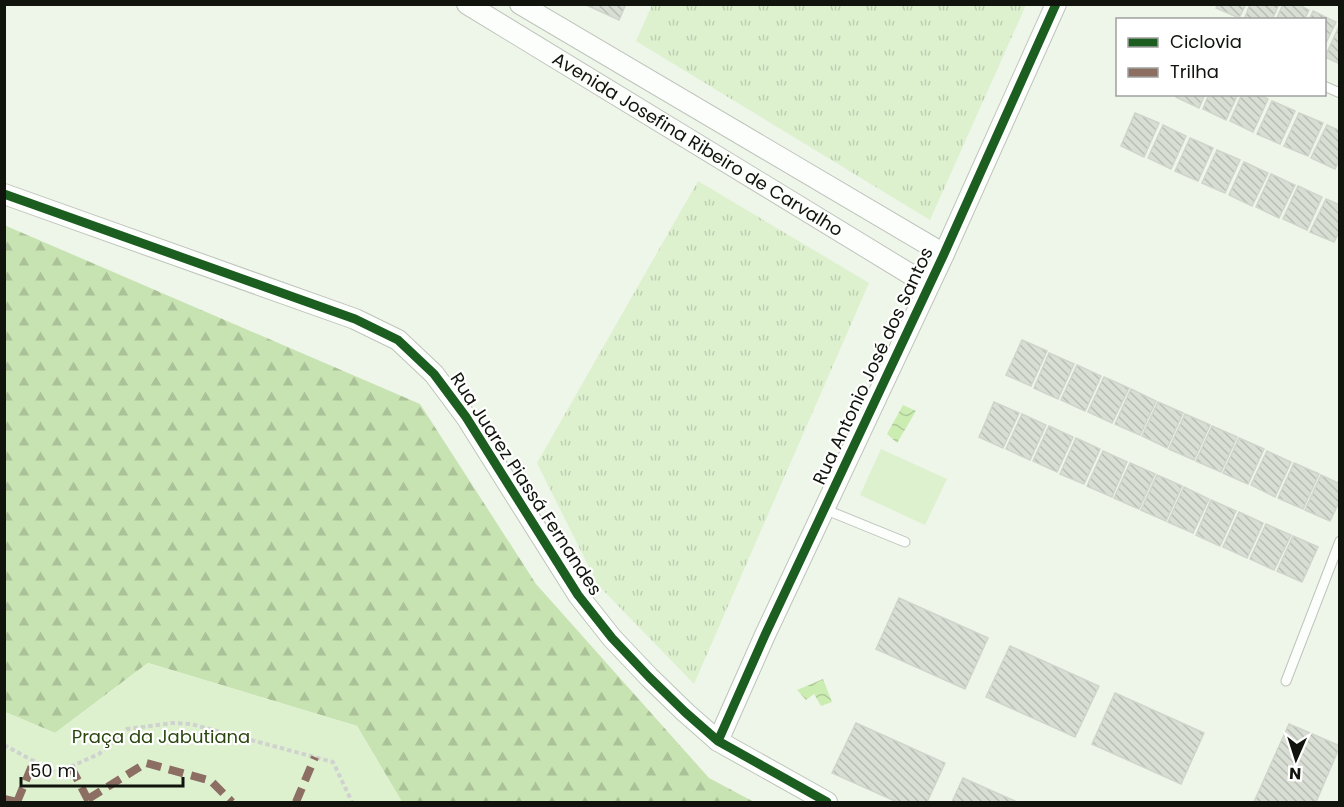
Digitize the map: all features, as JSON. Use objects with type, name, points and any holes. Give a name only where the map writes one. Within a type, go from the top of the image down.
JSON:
[{"type":"street","name":"Avenida Josefina Ribeiro de Carvalho","points":[[467,4],[928,285]]},
{"type":"street","name":"Avenida Josefina Ribeiro de Carvalho","points":[[520,4],[944,254]]},
{"type":"street","name":"Rua Antonio José dos Santos","points":[[718,741],[765,635],[944,254],[1056,4]]},
{"type":"street","name":"Rua Juarez Piassá Fernandes","points":[[4,194],[355,320],[398,340],[434,374],[466,417],[578,595],[605,629],[649,677],[718,741],[827,802]]},
{"type":"lane","points":[[1326,87],[1340,93]]},
{"type":"lane","points":[[824,509],[905,542]]},
{"type":"lane","points":[[1286,681],[1340,542]]},
{"type":"path","points":[[4,745],[56,773],[99,754],[127,729],[173,723],[191,724],[333,762],[352,802]]},
{"type":"green space","points":[[652,4],[1026,5],[930,220],[636,41]]},
{"type":"green space","points":[[698,181],[869,283],[694,684],[598,585],[537,463]]},
{"type":"green space","points":[[4,225],[420,404],[536,584],[709,778],[754,802],[402,802],[357,726],[148,663],[55,733],[5,712]]},
{"type":"green space","points":[[881,449],[947,479],[925,525],[860,495]]},
{"type":"green space","name":"Praça da Jabutiana","points":[[148,663],[357,726],[402,802],[5,802],[5,712],[55,733]]},
{"type":"water","points":[[903,405],[916,411],[897,443],[887,434]]},
{"type":"water","points":[[823,679],[832,702],[821,706],[814,694],[806,700],[797,690]]},
{"type":"building","points":[[584,4],[626,4],[619,20]]},
{"type":"building","points":[[1218,4],[1246,4],[1239,18],[1216,8]]},
{"type":"building","points":[[1250,4],[1279,4],[1273,18],[1245,18]]},
{"type":"building","points":[[1283,4],[1297,4],[1309,10],[1305,18],[1277,18]]},
{"type":"building","points":[[1313,11],[1336,22],[1326,43],[1326,18],[1310,18]]},
{"type":"building","points":[[1340,24],[1340,64],[1326,57]]},
{"type":"building","points":[[1176,96],[1204,96],[1199,108]]},
{"type":"building","points":[[1208,96],[1237,96],[1226,120],[1203,109]]},
{"type":"building","points":[[1241,96],[1263,96],[1268,99],[1253,132],[1230,121]]},
{"type":"building","points":[[1272,101],[1295,111],[1280,144],[1257,134]]},
{"type":"building","points":[[1135,113],[1159,123],[1144,157],[1121,146]]},
{"type":"building","points":[[1299,113],[1323,123],[1308,156],[1284,146]]},
{"type":"building","points":[[1163,125],[1186,136],[1171,169],[1148,158]]},
{"type":"building","points":[[1327,125],[1340,131],[1340,158],[1335,169],[1311,158]]},
{"type":"building","points":[[1190,138],[1213,148],[1198,181],[1175,171]]},
{"type":"building","points":[[1217,150],[1240,160],[1225,193],[1202,183]]},
{"type":"building","points":[[1244,162],[1268,173],[1252,206],[1229,195]]},
{"type":"building","points":[[1271,174],[1295,185],[1279,218],[1256,207]]},
{"type":"building","points":[[1298,186],[1322,197],[1307,230],[1283,219]]},
{"type":"building","points":[[1326,199],[1340,205],[1340,230],[1334,242],[1310,232]]},
{"type":"building","points":[[1022,340],[1047,351],[1031,386],[1006,375]]},
{"type":"building","points":[[1049,353],[1074,364],[1058,399],[1034,388]]},
{"type":"building","points":[[1077,365],[1101,376],[1085,411],[1061,400]]},
{"type":"building","points":[[1104,377],[1129,388],[1112,423],[1088,412]]},
{"type":"building","points":[[1131,389],[1156,401],[1140,435],[1115,424]]},
{"type":"building","points":[[994,402],[1019,413],[1003,448],[979,437]]},
{"type":"building","points":[[1158,402],[1183,413],[1167,448],[1142,436]]},
{"type":"building","points":[[1022,414],[1046,425],[1030,460],[1006,449]]},
{"type":"building","points":[[1185,414],[1210,425],[1194,460],[1169,449]]},
{"type":"building","points":[[1049,426],[1073,437],[1057,472],[1033,461]]},
{"type":"building","points":[[1212,426],[1237,437],[1221,472],[1196,461]]},
{"type":"building","points":[[1076,438],[1100,449],[1084,484],[1060,474]]},
{"type":"building","points":[[1239,438],[1264,449],[1248,484],[1223,473]]},
{"type":"building","points":[[1103,451],[1127,462],[1112,497],[1087,486]]},
{"type":"building","points":[[1267,451],[1291,462],[1275,497],[1251,485]]},
{"type":"building","points":[[1130,463],[1155,474],[1139,509],[1114,498]]},
{"type":"building","points":[[1294,463],[1319,474],[1303,509],[1278,498]]},
{"type":"building","points":[[1157,475],[1182,486],[1166,521],[1141,510]]},
{"type":"building","points":[[1321,475],[1340,484],[1340,500],[1330,521],[1305,510]]},
{"type":"building","points":[[1184,487],[1209,499],[1193,533],[1168,522]]},
{"type":"building","points":[[1211,500],[1236,511],[1220,546],[1196,535]]},
{"type":"building","points":[[1239,512],[1263,523],[1247,558],[1223,547]]},
{"type":"building","points":[[1266,524],[1291,535],[1274,570],[1250,559]]},
{"type":"building","points":[[1293,536],[1318,547],[1302,582],[1277,571]]},
{"type":"building","points":[[899,598],[988,638],[965,689],[876,649]]},
{"type":"building","points":[[1010,646],[1099,686],[1075,737],[986,697]]},
{"type":"building","points":[[1115,693],[1204,733],[1181,784],[1092,744]]},
{"type":"building","points":[[856,723],[945,763],[927,802],[897,802],[832,773]]},
{"type":"building","points":[[1289,724],[1340,746],[1316,802],[1254,802]]},
{"type":"building","points":[[963,778],[1017,802],[952,802]]},
{"type":"marked path","points":[[296,802],[315,757]]},
{"type":"marked path","points":[[17,802],[34,761]]},
{"type":"marked path","points":[[88,799],[146,763],[211,781],[232,802]]},
{"type":"marked path","points":[[71,767],[89,802]]},
{"type":"marked path","points":[[4,799],[17,802]]},
{"type":"cycle path","points":[[718,741],[765,635],[944,254],[1056,4]]},
{"type":"cycle path","points":[[4,194],[355,319],[398,340],[434,374],[466,417],[578,595],[612,638],[685,712],[718,741],[827,802]]}]
